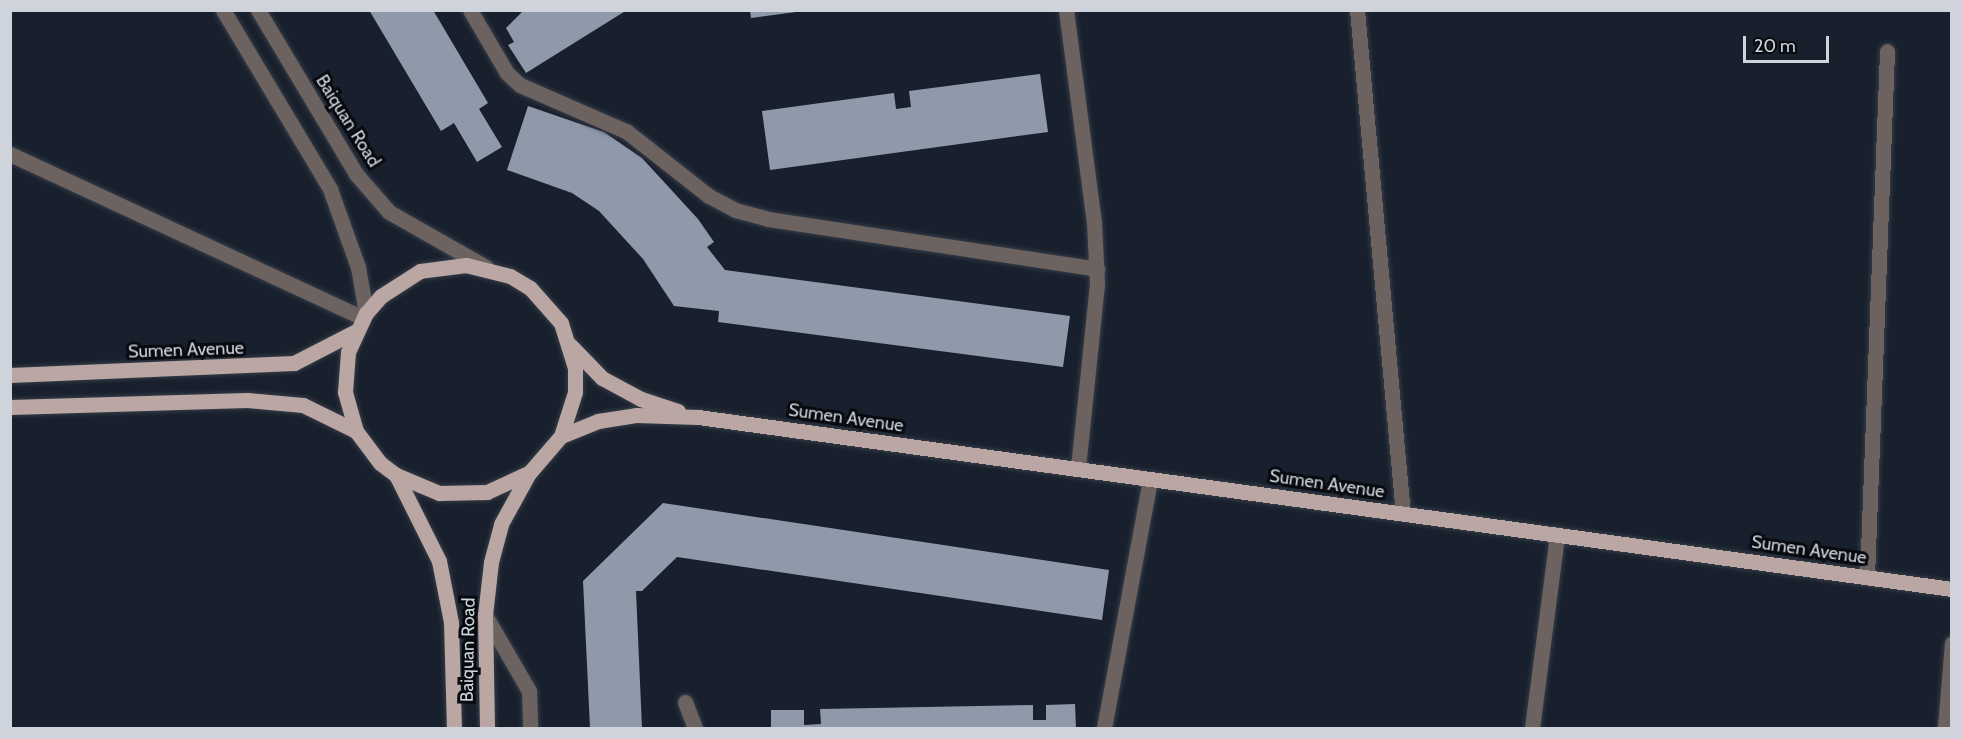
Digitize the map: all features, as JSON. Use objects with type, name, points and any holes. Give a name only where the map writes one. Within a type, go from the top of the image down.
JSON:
[{"type":"main road","points":[[570,345],[575,392],[561,436],[530,472],[487,492],[463,495],[428,490],[396,475],[380,463],[356,430],[345,392],[346,362],[354,332],[364,315],[399,282],[420,272],[466,265],[488,268],[510,276],[547,303],[570,345],[602,378],[641,399],[698,417]]},
{"type":"main road","name":"Sumen Avenue","points":[[10,375],[294,363],[354,332]]},
{"type":"main road","points":[[10,407],[247,400],[303,405],[356,430]]},
{"type":"main road","points":[[561,436],[598,421],[636,415],[698,417]]},
{"type":"main road","name":"Sumen Avenue","points":[[698,417],[1952,589]]},
{"type":"main road","name":"Baiquan Road","points":[[487,729],[485,615],[501,524],[530,472]]},
{"type":"main road","name":"Baiquan Road","points":[[396,475],[439,561],[451,622],[454,729]]},
{"type":"street","points":[[223,10],[330,189],[358,267],[364,315]]},
{"type":"street","name":"Baiquan Road","points":[[258,10],[356,174],[389,212],[488,268]]},
{"type":"street","points":[[470,10],[507,73],[520,85],[626,131],[709,196],[735,210],[768,219],[1096,269]]},
{"type":"street","points":[[1066,10],[1094,222],[1096,269],[1078,469]]},
{"type":"street","points":[[1357,10],[1403,514]]},
{"type":"street","points":[[1867,577],[1887,51]]},
{"type":"street","points":[[10,154],[364,315]]},
{"type":"street","points":[[1104,729],[1150,479]]},
{"type":"street","points":[[1532,729],[1557,535]]},
{"type":"street","points":[[485,615],[529,691],[530,729]]},
{"type":"street","points":[[1945,729],[1952,643]]},
{"type":"street","points":[[685,702],[694,729]]},
{"type":"building","points":[[369,10],[433,10],[488,103],[479,109],[502,147],[477,162],[454,123],[441,131]]},
{"type":"building","points":[[524,10],[627,10],[526,73],[508,45],[514,42],[506,28]]},
{"type":"building","points":[[750,10],[796,10],[796,12],[751,18]]},
{"type":"building","points":[[1040,74],[1048,132],[770,170],[762,111],[894,93],[896,109],[911,107],[909,91]]},
{"type":"building","points":[[528,106],[604,132],[642,158],[698,219],[714,242],[707,247],[725,270],[1070,316],[1063,367],[718,322],[719,311],[674,306],[643,259],[599,211],[572,193],[507,170]]},
{"type":"building","points":[[663,503],[1109,570],[1102,620],[677,557],[642,591],[636,591],[642,728],[590,728],[583,581]]},
{"type":"building","points":[[1075,704],[1076,728],[771,728],[771,710],[804,710],[804,725],[821,724],[820,709],[1033,705],[1033,720],[1046,720],[1046,705]]}]
